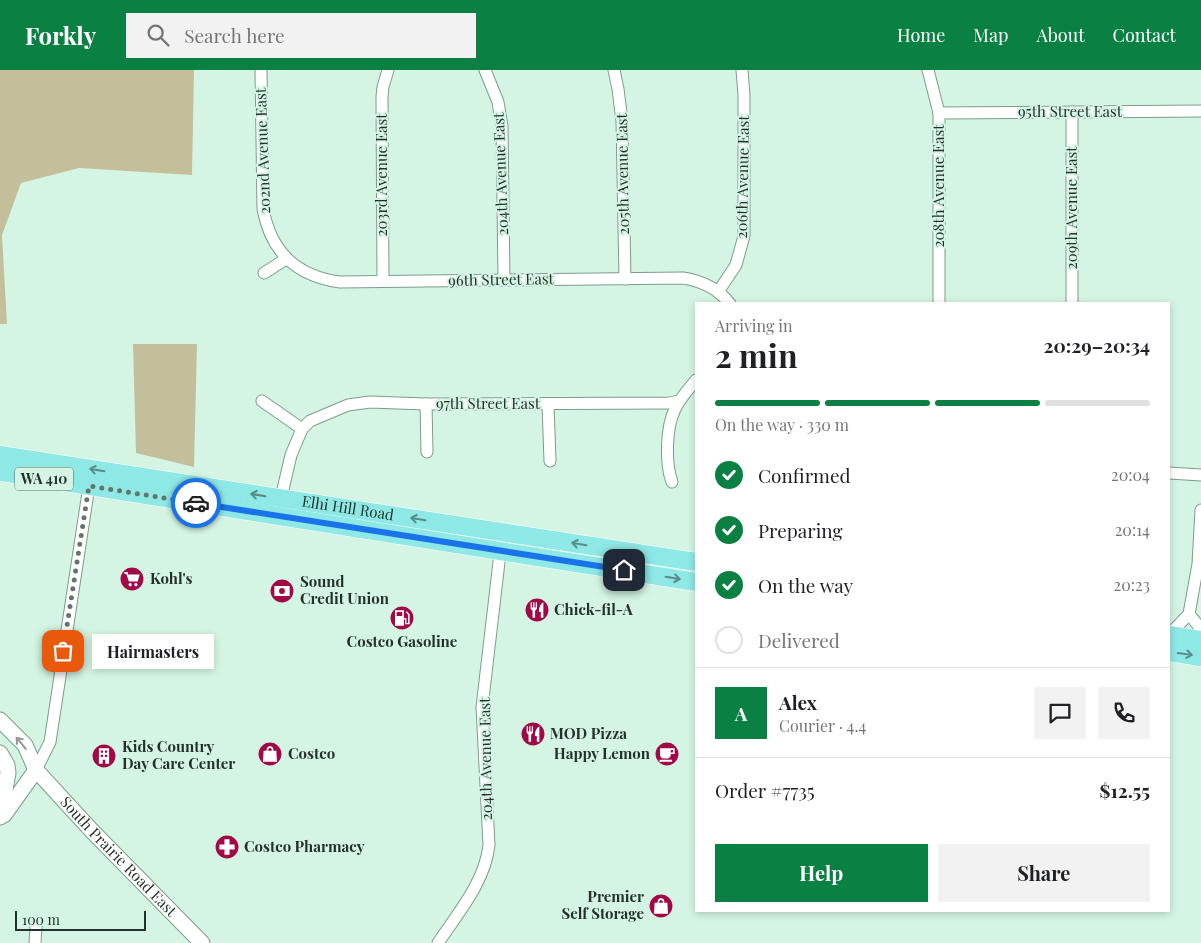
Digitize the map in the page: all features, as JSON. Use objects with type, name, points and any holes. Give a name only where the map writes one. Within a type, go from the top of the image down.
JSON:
[{"type":"main road","name":"Elhi Hill Road","points":[[0,455],[695,562]]},
{"type":"main road","name":"Elhi Hill Road","points":[[0,472],[695,582]]},
{"type":"main road","points":[[1170,635],[1201,640]]},
{"type":"main road","points":[[1170,652],[1201,657]]},
{"type":"main road","name":"South Prairie Road East","points":[[0,720],[25,745],[36,770],[92,831],[202,943]]},
{"type":"main road","name":"South Prairie Road East","points":[[0,745],[12,757],[36,770]]},
{"type":"main road","points":[[0,753],[7,765],[8,773],[0,817]]},
{"type":"main road","points":[[0,821],[36,770]]},
{"type":"street","name":"202nd Avenue East","points":[[261,70],[262,209],[270,236],[286,259]]},
{"type":"street","name":"203rd Avenue East","points":[[383,281],[382,97],[388,70]]},
{"type":"street","name":"204th Avenue East","points":[[485,70],[498,102],[502,126],[504,280]]},
{"type":"street","name":"205th Avenue East","points":[[614,70],[622,121],[625,279]]},
{"type":"street","name":"206th Avenue East","points":[[718,292],[736,264],[744,236],[742,70]]},
{"type":"street","name":"208th Avenue East","points":[[928,70],[939,113],[939,302]]},
{"type":"street","name":"95th Street East","points":[[939,113],[1201,111]]},
{"type":"street","name":"209th Avenue East","points":[[1072,112],[1072,302]]},
{"type":"street","points":[[264,273],[286,259]]},
{"type":"street","name":"96th Street East","points":[[286,259],[302,271],[327,280],[340,282],[693,280],[707,285],[718,292]]},
{"type":"street","points":[[718,292],[728,302]]},
{"type":"street","points":[[672,482],[668,471],[667,456],[671,424],[679,401],[695,381]]},
{"type":"street","points":[[262,401],[302,429],[291,455],[281,498]]},
{"type":"street","name":"97th Street East","points":[[302,429],[310,421],[348,405],[370,402],[548,404],[669,403],[679,401]]},
{"type":"street","points":[[426,404],[427,452]]},
{"type":"street","points":[[548,404],[550,461]]},
{"type":"street","points":[[1170,473],[1201,475]]},
{"type":"street","points":[[36,770],[50,742],[89,486]]},
{"type":"street","points":[[1170,634],[1190,614],[1198,564],[1201,510]]},
{"type":"street","name":"204th Avenue East","points":[[438,943],[472,892],[483,871],[489,845],[482,707],[503,532]]},
{"type":"street","points":[[1190,614],[1201,629]]},
{"type":"street","points":[[36,927],[36,943]]},
{"type":"shaded area","points":[[0,70],[194,70],[192,175],[79,168],[21,183],[2,235],[7,324],[0,324]]},
{"type":"shaded area","points":[[133,344],[197,344],[194,467],[136,453]]},
{"type":"way so far","points":[[63,651],[89,486],[196,503]]},
{"type":"place","name":"Kohl's","points":[[132,579]]},
{"type":"place","name":"Sound Credit Union","points":[[282,591]]},
{"type":"place","name":"Chick-fil-A","points":[[537,610]]},
{"type":"place","name":"Costco Gasoline","points":[[402,618]]},
{"type":"place","name":"Hairmasters","points":[[63,651]]},
{"type":"place","name":"MOD Pizza","points":[[533,734]]},
{"type":"place","name":"Costco","points":[[270,754]]},
{"type":"place","name":"Happy Lemon","points":[[667,754]]},
{"type":"place","name":"Kids Country Day Care Center","points":[[104,756]]},
{"type":"place","name":"Costco Pharmacy","points":[[227,847]]},
{"type":"place","name":"Premier Self Storage","points":[[661,906]]},
{"type":"route","points":[[196,503],[624,570]]}]
